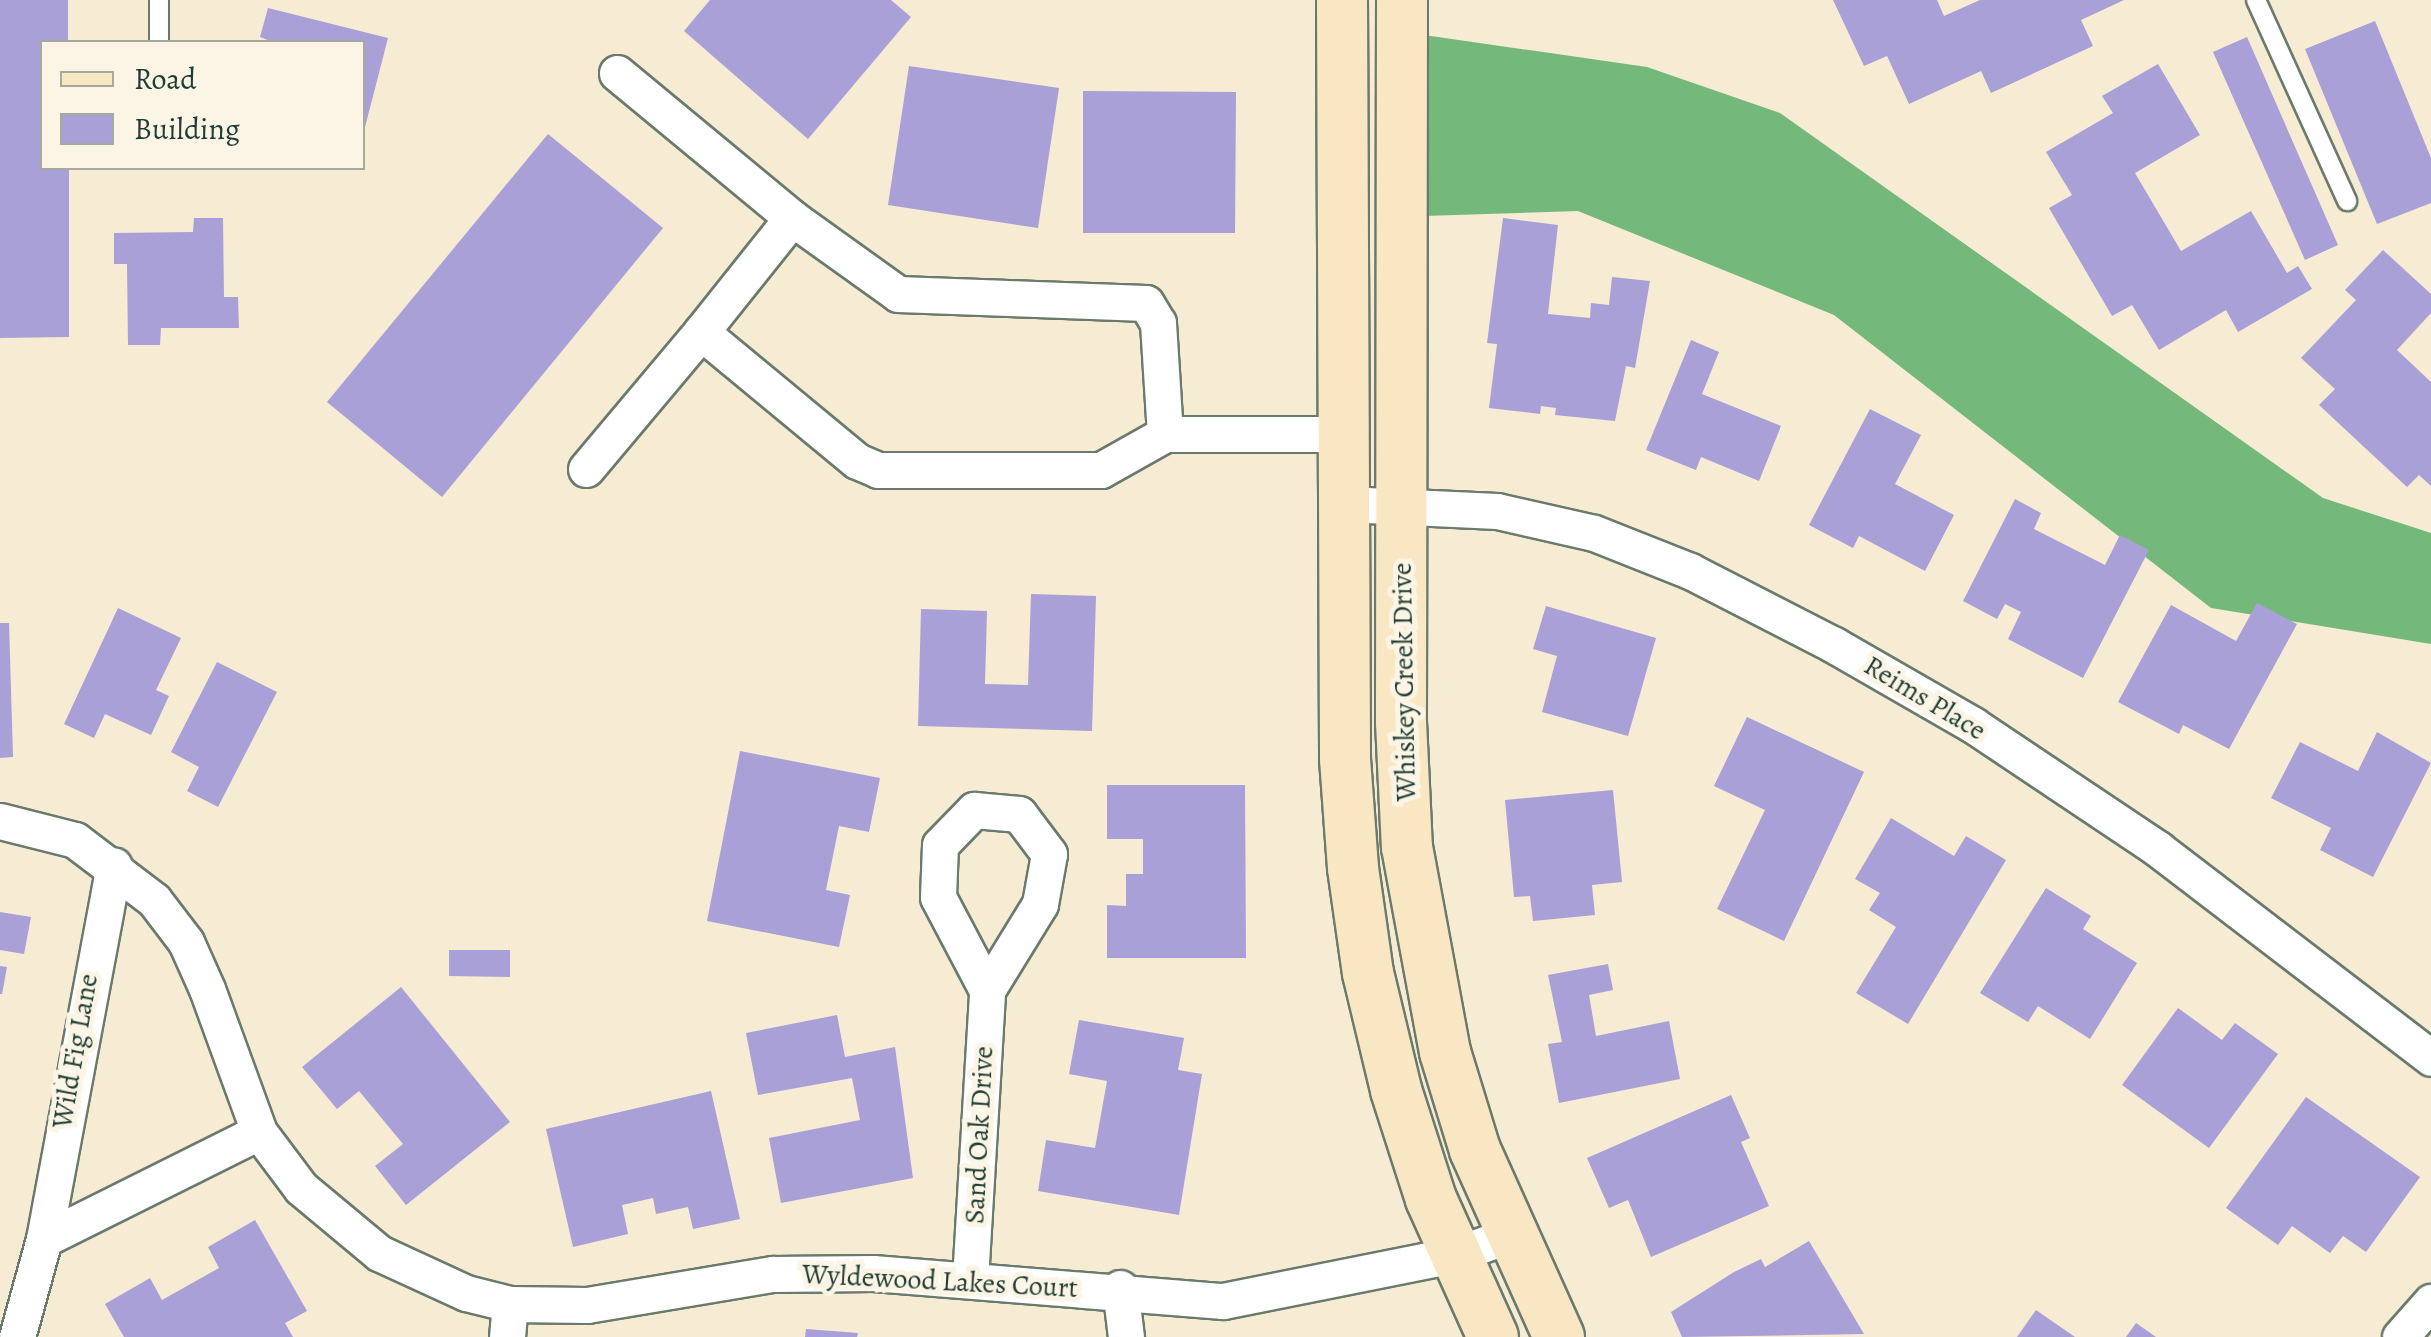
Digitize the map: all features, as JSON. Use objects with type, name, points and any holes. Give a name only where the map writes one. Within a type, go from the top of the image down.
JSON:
[{"type":"street","name":"Whiskey Creek Drive","points":[[1342,0],[1346,759],[1355,885],[1396,1090],[1454,1255],[1492,1337]]},
{"type":"street","name":"Whiskey Creek Drive","points":[[1402,0],[1401,722],[1420,943],[1450,1068],[1510,1236],[1559,1337]]},
{"type":"street","points":[[617,74],[792,218],[898,294],[1146,302],[1158,323],[1165,434]]},
{"type":"street","points":[[586,470],[792,218]]},
{"type":"street","points":[[701,332],[858,461],[878,470],[1102,470],[1165,434],[1345,434]]},
{"type":"street","name":"Reims Place","points":[[1345,504],[1497,512],[1594,533],[1690,571],[1834,644],[1973,725],[2158,849],[2431,1058]]},
{"type":"street","name":"Sand Oak Drive","points":[[970,1280],[987,990],[1040,904],[1049,854],[1019,814],[974,810],[940,846],[938,897],[987,990]]},
{"type":"street","name":"Wyldewood Lakes Court","points":[[0,821],[75,840],[114,865],[154,900],[186,942],[259,1132],[302,1188],[379,1253],[508,1320],[773,1274],[1120,1288],[1224,1300],[1454,1255],[1510,1236]]},
{"type":"street","name":"Wild Fig Lane","points":[[17,1337],[44,1240],[114,865]]},
{"type":"street","points":[[44,1240],[259,1132]]},
{"type":"street","points":[[1120,1288],[1126,1337]]},
{"type":"street","points":[[2400,1337],[2431,1302]]},
{"type":"lane","points":[[159,0],[159,40]]},
{"type":"lane","points":[[2256,0],[2346,200]]},
{"type":"green space","points":[[1424,35],[1647,67],[1780,113],[2323,498],[2431,533],[2431,644],[2211,608],[1834,315],[1578,211],[1424,216]]},
{"type":"building","points":[[0,0],[68,0],[68,40],[40,40],[40,170],[69,170],[69,337],[0,338]]},
{"type":"building","points":[[710,0],[891,0],[911,17],[808,139],[684,31]]},
{"type":"building","points":[[1833,0],[1937,0],[1944,16],[1980,0],[2124,0],[2081,20],[2093,46],[1991,93],[1981,71],[1909,104],[1887,56],[1864,66]]},
{"type":"building","points":[[268,8],[388,38],[365,127],[365,40],[260,37]]},
{"type":"building","points":[[2375,21],[2431,158],[2431,203],[2377,224],[2305,49]]},
{"type":"building","points":[[2247,37],[2338,245],[2305,260],[2213,52]]},
{"type":"building","points":[[2158,64],[2200,135],[2135,173],[2181,251],[2251,211],[2287,273],[2298,266],[2312,289],[2238,332],[2226,310],[2159,350],[2132,305],[2112,316],[2049,208],[2072,195],[2046,152],[2113,113],[2102,96]]},
{"type":"building","points":[[909,66],[1059,88],[1038,228],[888,205]]},
{"type":"building","points":[[1083,91],[1236,92],[1235,233],[1083,233]]},
{"type":"building","points":[[548,134],[663,228],[442,497],[327,402]]},
{"type":"building","points":[[194,218],[223,218],[224,297],[238,297],[239,328],[161,328],[160,345],[128,345],[127,264],[114,264],[114,233],[193,232]]},
{"type":"building","points":[[1503,218],[1558,225],[1548,314],[1590,318],[1591,303],[1609,305],[1612,277],[1650,281],[1635,368],[1626,366],[1615,421],[1555,415],[1556,408],[1541,406],[1540,414],[1489,408],[1497,344],[1487,343]]},
{"type":"building","points":[[2383,250],[2431,294],[2431,313],[2397,350],[2431,382],[2431,486],[2419,475],[2407,487],[2319,405],[2335,389],[2301,358],[2356,300],[2345,290]]},
{"type":"building","points":[[1691,340],[1719,352],[1702,394],[1781,426],[1759,481],[1701,457],[1696,470],[1646,450]]},
{"type":"building","points":[[1870,409],[1921,435],[1895,484],[1954,515],[1925,571],[1859,536],[1853,548],[1809,525]]},
{"type":"building","points":[[2015,499],[2041,513],[2034,529],[2105,565],[2120,535],[2149,550],[2083,678],[2008,639],[2021,612],[2005,604],[1997,619],[1963,601]]},
{"type":"building","points":[[1031,594],[1096,596],[1092,731],[918,726],[921,609],[987,611],[985,684],[1028,685]]},
{"type":"building","points":[[2257,603],[2297,624],[2229,749],[2183,725],[2179,734],[2118,702],[2171,605],[2236,641]]},
{"type":"building","points":[[1546,606],[1656,638],[1628,736],[1542,712],[1557,656],[1533,649]]},
{"type":"building","points":[[118,608],[181,638],[156,690],[169,696],[151,735],[105,714],[94,738],[64,724]]},
{"type":"building","points":[[0,623],[9,623],[13,757],[0,758]]},
{"type":"building","points":[[217,662],[277,692],[218,807],[187,791],[199,767],[171,752]]},
{"type":"building","points":[[1747,717],[1864,772],[1784,941],[1717,909],[1765,810],[1714,786]]},
{"type":"building","points":[[2377,732],[2431,763],[2373,877],[2320,850],[2331,828],[2271,798],[2300,742],[2358,771]]},
{"type":"building","points":[[740,751],[880,778],[869,832],[839,826],[826,890],[850,895],[839,947],[707,921]]},
{"type":"building","points":[[1107,785],[1245,785],[1246,958],[1107,958],[1107,905],[1126,906],[1126,874],[1143,874],[1143,839],[1107,839]]},
{"type":"building","points":[[1613,790],[1622,882],[1592,885],[1595,915],[1533,921],[1530,896],[1514,897],[1505,800]]},
{"type":"building","points":[[1891,818],[1954,856],[1966,836],[2006,860],[1908,1024],[1856,993],[1896,927],[1869,910],[1880,893],[1855,879]]},
{"type":"building","points":[[2046,888],[2091,916],[2083,929],[2137,963],[2090,1039],[2038,1006],[2028,1022],[1980,993]]},
{"type":"building","points":[[0,912],[31,917],[24,954],[0,950]]},
{"type":"building","points":[[449,950],[510,950],[510,977],[449,976]]},
{"type":"building","points":[[1608,964],[1613,990],[1589,995],[1596,1036],[1669,1021],[1680,1079],[1559,1103],[1548,1044],[1562,1042],[1548,975]]},
{"type":"building","points":[[0,966],[7,967],[2,994],[0,994]]},
{"type":"building","points":[[401,987],[510,1122],[406,1205],[375,1166],[403,1144],[359,1091],[337,1109],[302,1067]]},
{"type":"building","points":[[2178,1008],[2222,1040],[2235,1023],[2278,1054],[2209,1148],[2122,1085]]},
{"type":"building","points":[[837,1015],[845,1057],[895,1047],[913,1178],[781,1203],[769,1138],[860,1120],[852,1078],[758,1095],[746,1033]]},
{"type":"building","points":[[1079,1020],[1184,1038],[1178,1070],[1202,1074],[1179,1215],[1038,1191],[1046,1140],[1095,1148],[1107,1081],[1069,1074]]},
{"type":"building","points":[[711,1091],[740,1219],[693,1229],[688,1207],[656,1214],[653,1198],[622,1205],[628,1234],[573,1247],[546,1129]]},
{"type":"building","points":[[1731,1095],[1750,1138],[1741,1142],[1769,1206],[1651,1257],[1628,1200],[1609,1208],[1587,1158]]},
{"type":"building","points":[[2306,1097],[2420,1177],[2366,1252],[2343,1236],[2330,1253],[2292,1226],[2278,1245],[2226,1208]]},
{"type":"building","points":[[255,1220],[307,1311],[285,1323],[293,1337],[124,1337],[105,1304],[150,1278],[162,1300],[219,1268],[208,1247]]},
{"type":"building","points":[[1809,1241],[1864,1334],[1682,1337],[1671,1312],[1734,1272],[1761,1259],[1765,1267]]},
{"type":"building","points":[[2036,1310],[2075,1337],[2017,1337]]},
{"type":"building","points":[[2136,1323],[2156,1337],[2126,1337]]},
{"type":"building","points":[[806,1329],[858,1333],[857,1337],[805,1337]]}]
